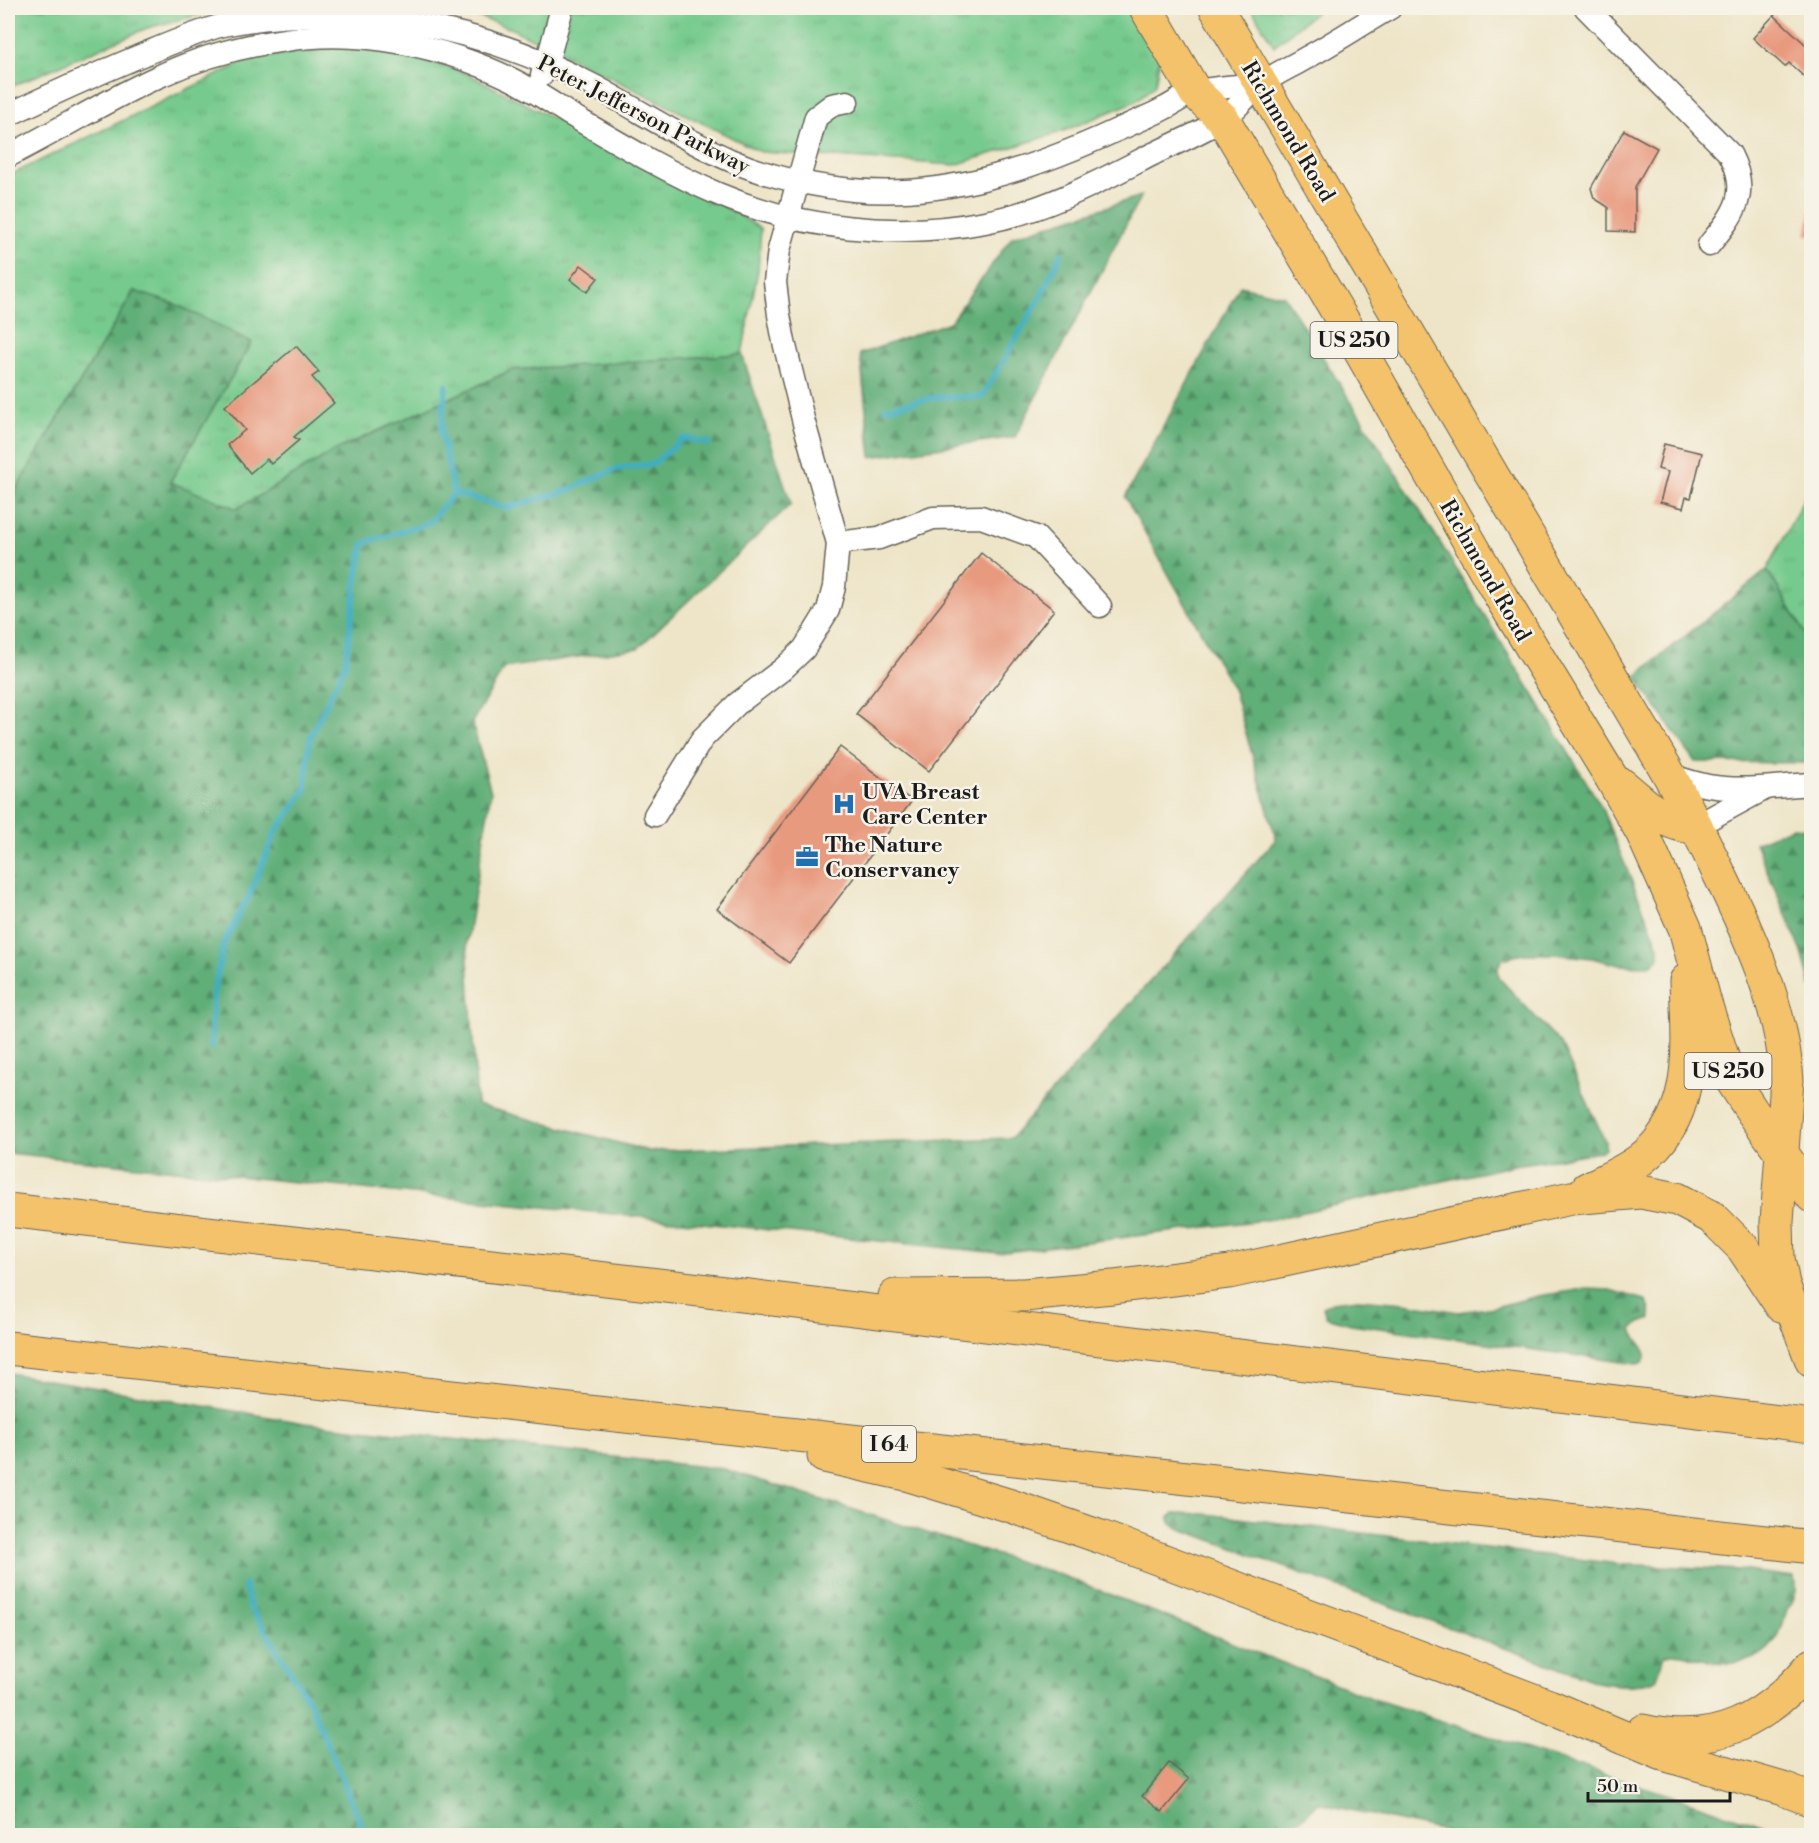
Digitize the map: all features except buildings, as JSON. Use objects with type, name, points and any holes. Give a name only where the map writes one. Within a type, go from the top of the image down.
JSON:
[{"type":"highway","name":"Richmond Road","points":[[1146,8],[1195,92],[1223,119],[1346,326],[1501,597],[1611,777],[1657,861],[1685,928],[1704,1003],[1733,1082],[1812,1196]]},
{"type":"highway","name":"Richmond Road","points":[[1216,8],[1669,775],[1696,826],[1753,947],[1782,1037],[1787,1080],[1778,1222],[1778,1258],[1783,1284],[1807,1348]]},
{"type":"highway","points":[[1611,777],[1671,823],[1687,827],[1696,826]]},
{"type":"highway","points":[[1570,1198],[1629,1168],[1641,1159],[1661,1139],[1677,1111],[1685,1087],[1688,1064],[1685,928]]},
{"type":"highway","points":[[1782,1037],[1812,1093]]},
{"type":"highway","points":[[675,1287],[741,1282],[841,1294],[956,1297],[1024,1295],[1113,1287],[1229,1272],[1570,1198],[1641,1191],[1677,1199],[1701,1210],[1724,1227],[1743,1248],[1807,1348]]},
{"type":"highway","points":[[8,1210],[675,1287],[1812,1426]]},
{"type":"highway","name":"I 64","points":[[8,1348],[1812,1547]]},
{"type":"highway","points":[[515,1403],[688,1437],[843,1460],[909,1475],[1011,1506],[1101,1537],[1549,1706],[1664,1754],[1783,1789],[1812,1800]]},
{"type":"highway","points":[[1549,1706],[1659,1735],[1701,1736],[1731,1728],[1760,1715],[1788,1692],[1812,1665]]},
{"type":"street","points":[[535,93],[547,63],[562,8]]},
{"type":"street","points":[[1261,84],[1390,8]]},
{"type":"street","points":[[1586,8],[1730,154],[1737,168],[1740,187],[1738,202],[1731,217],[1709,245]]},
{"type":"street","name":"Peter Jefferson Parkway","points":[[8,115],[63,88],[188,36],[258,17],[336,11],[389,15],[433,23],[547,63],[729,160],[755,170],[798,182],[854,190],[890,191],[934,189],[981,181],[1110,133],[1195,92],[1261,84]]},
{"type":"street","name":"Peter Jefferson Parkway","points":[[8,156],[162,74],[212,55],[242,47],[290,39],[330,36],[363,38],[412,45],[477,64],[516,81],[615,141],[678,175],[718,194],[788,217],[850,227],[942,228],[1015,215],[1070,195],[1223,119],[1261,84]]},
{"type":"street","points":[[655,815],[702,739],[737,704],[783,669],[804,649],[828,610],[838,543],[804,423],[778,315],[775,282],[779,250],[816,117],[832,105],[848,102]]},
{"type":"street","points":[[838,543],[879,538],[933,518],[981,517],[1036,537],[1100,606]]},
{"type":"street","points":[[1669,775],[1710,786],[1765,788],[1812,784]]},
{"type":"street","points":[[1696,826],[1765,788]]},
{"type":"green space","points":[[8,8],[228,8],[147,28],[8,88]]},
{"type":"green space","points":[[454,8],[1133,8],[1160,57],[1155,85],[1136,101],[1061,132],[955,165],[761,152],[512,29]]},
{"type":"green space","points":[[1251,8],[1321,8],[1274,46]]},
{"type":"green space","points":[[334,47],[407,54],[466,73],[738,214],[761,229],[758,270],[742,354],[512,370],[334,451],[237,509],[170,483],[134,291],[8,503],[8,176],[250,59]]},
{"type":"green space","points":[[1141,196],[1015,437],[871,457],[860,354],[950,322],[1012,237]]},
{"type":"green space","points":[[1240,286],[1284,296],[1436,536],[1600,804],[1659,947],[1659,958],[1652,964],[1643,966],[1620,965],[1592,958],[1554,954],[1523,954],[1502,959],[1498,967],[1499,978],[1561,1044],[1605,1141],[1605,1148],[1600,1152],[1515,1165],[1273,1219],[998,1253],[8,1153],[8,503],[134,291],[175,304],[252,342],[170,482],[237,509],[334,451],[512,370],[742,354],[791,504],[638,648],[504,668],[472,722],[491,792],[467,943],[477,1105],[649,1151],[1011,1138],[1276,839],[1234,691],[1125,497]]},
{"type":"green space","points":[[1811,485],[1811,643],[1767,570]]},
{"type":"green space","points":[[1767,570],[1811,643],[1811,763],[1695,762],[1635,677]]},
{"type":"green space","points":[[1793,827],[1811,829],[1811,987],[1802,952],[1755,843]]},
{"type":"green space","points":[[1584,1289],[1610,1290],[1645,1300],[1650,1309],[1651,1319],[1632,1329],[1646,1354],[1643,1363],[1636,1364],[1351,1324],[1326,1317],[1323,1307],[1332,1302],[1358,1299],[1404,1303],[1458,1312]]},
{"type":"green space","points":[[8,1373],[305,1423],[724,1469],[1058,1574],[1374,1699],[1792,1835],[1462,1835],[1318,1803],[1283,1836],[8,1835]]},
{"type":"green space","points":[[1174,1513],[1206,1514],[1619,1564],[1740,1570],[1794,1577],[1795,1589],[1780,1631],[1765,1652],[1743,1662],[1730,1663],[1683,1654],[1670,1654],[1665,1656],[1656,1680],[1627,1686],[1597,1682],[1181,1529],[1171,1524],[1169,1518]]},
{"type":"waterway","points":[[885,408],[937,397],[982,397],[1039,300],[1061,254]]},
{"type":"waterway","points":[[446,385],[441,431],[454,493]]},
{"type":"waterway","points":[[211,1047],[213,994],[224,943],[250,894],[275,833],[305,791],[310,738],[345,665],[364,543],[429,523],[454,493],[507,508],[566,491],[616,469],[653,464],[684,438],[709,443]]},
{"type":"waterway","points":[[245,1585],[250,1606],[310,1703],[366,1836]]},
{"type":"place","name":"UVA Breast Care Center","points":[[844,804]]},
{"type":"place","name":"The Nature Conservancy","points":[[807,857]]}]
